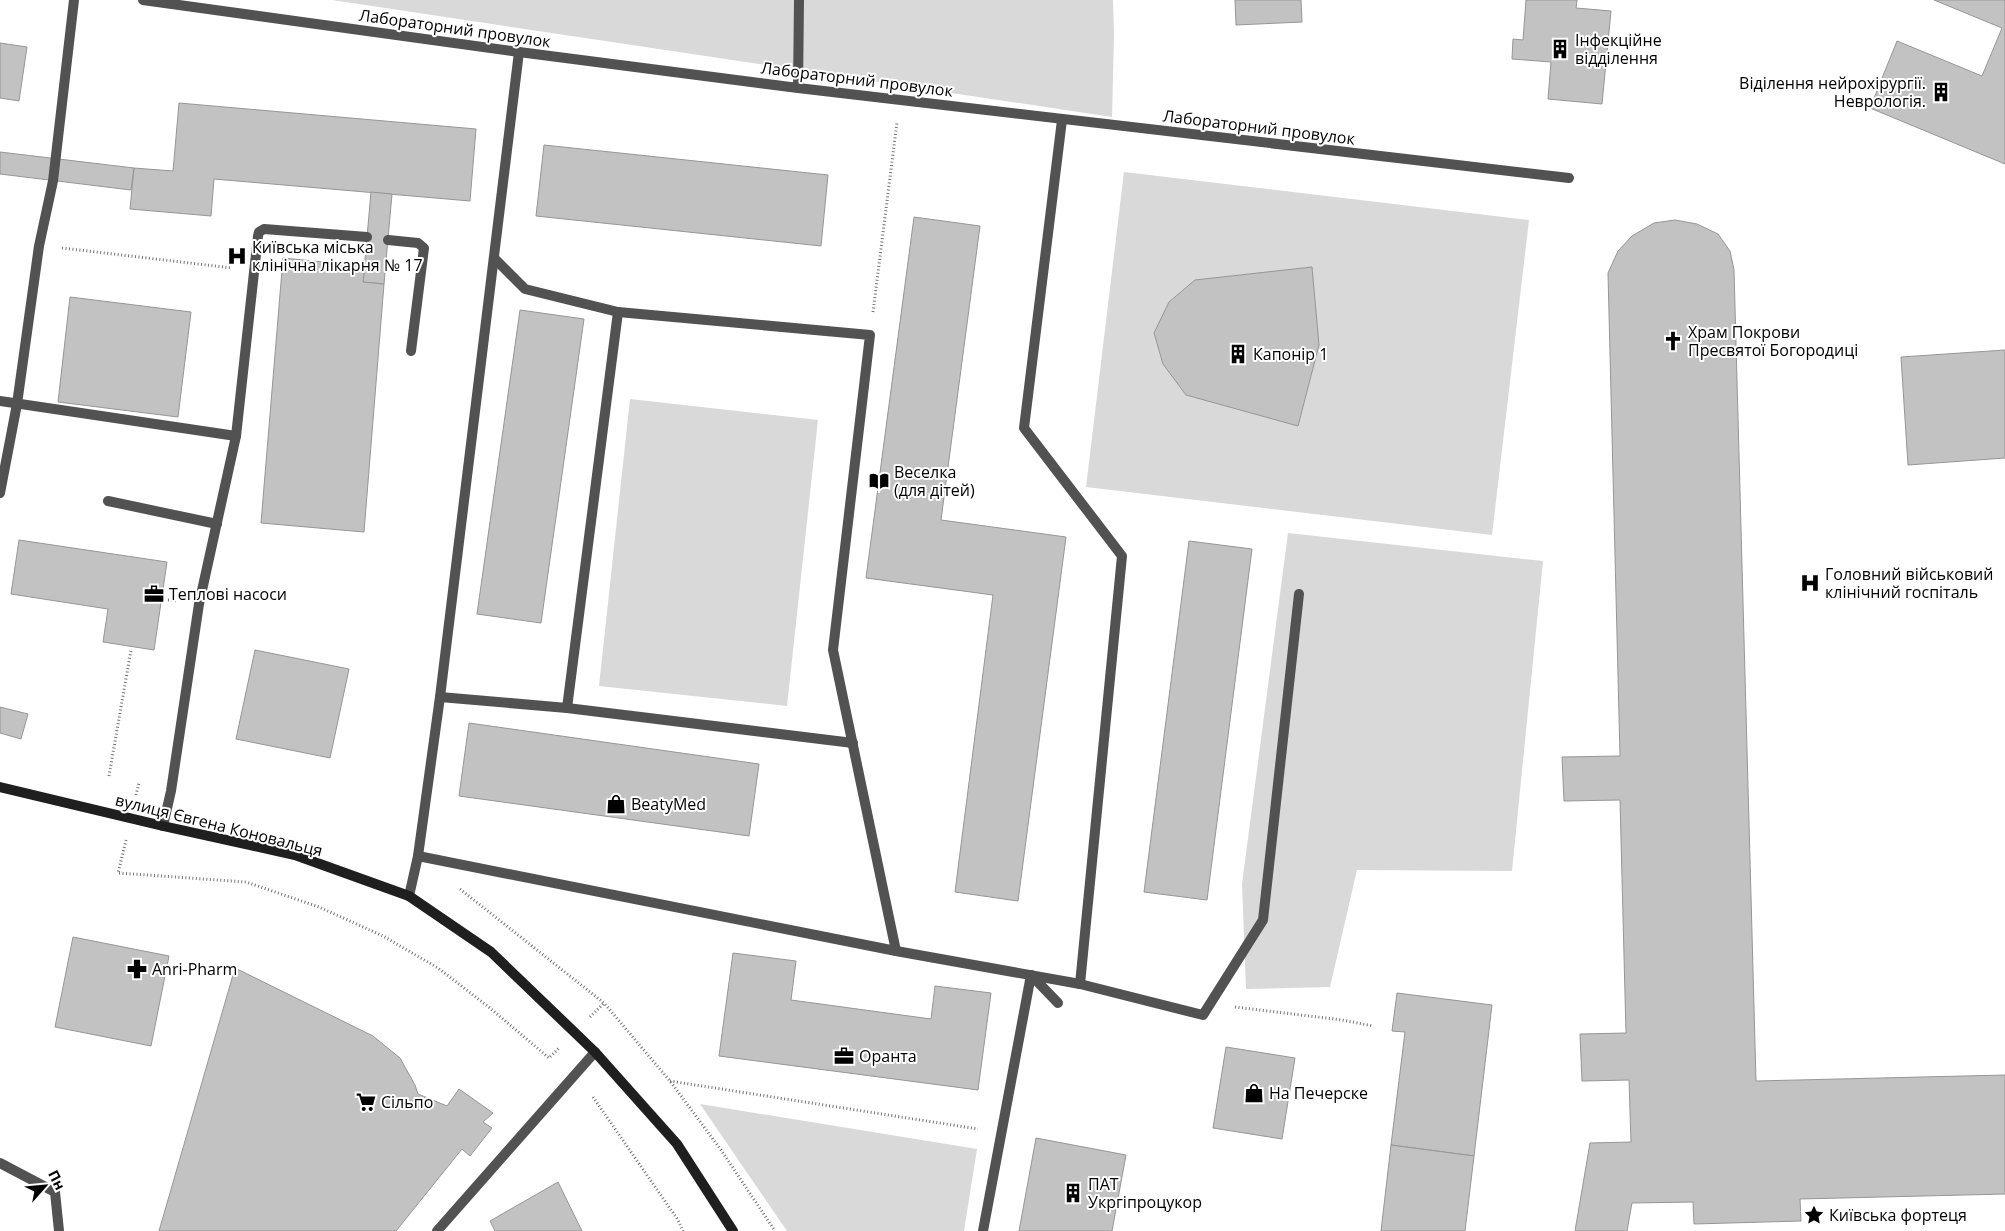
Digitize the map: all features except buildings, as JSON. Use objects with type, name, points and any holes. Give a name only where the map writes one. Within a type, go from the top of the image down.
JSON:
[{"type":"main road","name":"вулиця Євгена Коновальця","points":[[0,787],[295,856],[409,896],[491,952],[595,1052],[677,1144],[733,1231]]},
{"type":"street","points":[[0,493],[17,404],[39,246],[53,181],[74,0]]},
{"type":"street","name":"Лабораторний провулок","points":[[143,0],[798,88],[1569,178]]},
{"type":"street","points":[[798,88],[799,0]]},
{"type":"street","points":[[409,896],[418,856],[440,697],[519,52]]},
{"type":"street","points":[[1062,120],[1024,428],[1122,556],[1080,984]]},
{"type":"street","points":[[163,826],[171,790],[199,604],[236,436],[259,232],[264,229],[367,237]]},
{"type":"street","points":[[388,240],[418,243],[424,248],[411,351]]},
{"type":"street","points":[[494,258],[524,289],[618,312],[870,334],[833,650],[896,951]]},
{"type":"street","points":[[567,708],[618,312]]},
{"type":"street","points":[[0,401],[236,436]]},
{"type":"street","points":[[108,501],[216,524]]},
{"type":"street","points":[[418,856],[896,951],[1080,984],[1203,1014],[1264,920],[1300,594]]},
{"type":"street","points":[[440,697],[567,708],[853,743]]},
{"type":"street","points":[[1031,976],[1058,1002]]},
{"type":"street","points":[[983,1231],[1031,976]]},
{"type":"street","points":[[437,1231],[595,1052]]},
{"type":"street","points":[[0,1163],[55,1192],[60,1231]]},
{"type":"path","points":[[870,334],[900,100]]},
{"type":"path","points":[[39,246],[255,271]]},
{"type":"path","points":[[109,776],[132,650]]},
{"type":"path","points":[[118,873],[246,882],[319,907],[383,936],[438,968],[490,1008],[549,1058],[604,1003]]},
{"type":"path","points":[[1247,1008],[1373,1026]]},
{"type":"path","points":[[670,1080],[1000,1133]]},
{"type":"path","points":[[593,1096],[678,1220],[683,1231]]},
{"type":"shaded area","points":[[332,0],[1113,0],[1112,117]]},
{"type":"shaded area","points":[[1124,172],[1529,220],[1492,535],[1086,487]]},
{"type":"shaded area","points":[[630,399],[818,420],[787,706],[599,686]]},
{"type":"shaded area","points":[[1288,533],[1543,561],[1512,871],[1357,870],[1330,987],[1246,989],[1242,884]]},
{"type":"shaded area","points":[[700,1104],[977,1149],[964,1231],[787,1231]]},
{"type":"place","name":"Інфекційне відділення","points":[[1560,49]]},
{"type":"place","name":"Віділення нейрохірургії. Неврологія.","points":[[1941,92]]},
{"type":"place","name":"Київська міська клінічна лікарня № 17","points":[[237,256]]},
{"type":"place","name":"Храм Покрови Пресвятої Богородиці","points":[[1673,341]]},
{"type":"place","name":"Капонір 1","points":[[1238,354]]},
{"type":"place","name":"Веселка (для дітей)","points":[[879,481]]},
{"type":"place","name":"Головний військовий клінічний госпіталь","points":[[1810,583]]},
{"type":"place","name":"Теплові насоси","points":[[154,594]]},
{"type":"place","name":"BeatyMed","points":[[616,804]]},
{"type":"place","name":"Anri-Pharm","points":[[137,969]]},
{"type":"place","name":"Оранта","points":[[844,1056]]},
{"type":"place","name":"На Печерске","points":[[1254,1093]]},
{"type":"place","name":"Сільпо","points":[[366,1102]]},
{"type":"place","name":"ПАТ Укргіпроцукор","points":[[1073,1193]]},
{"type":"place","name":"Київська фортеця","points":[[1814,1215]]}]
